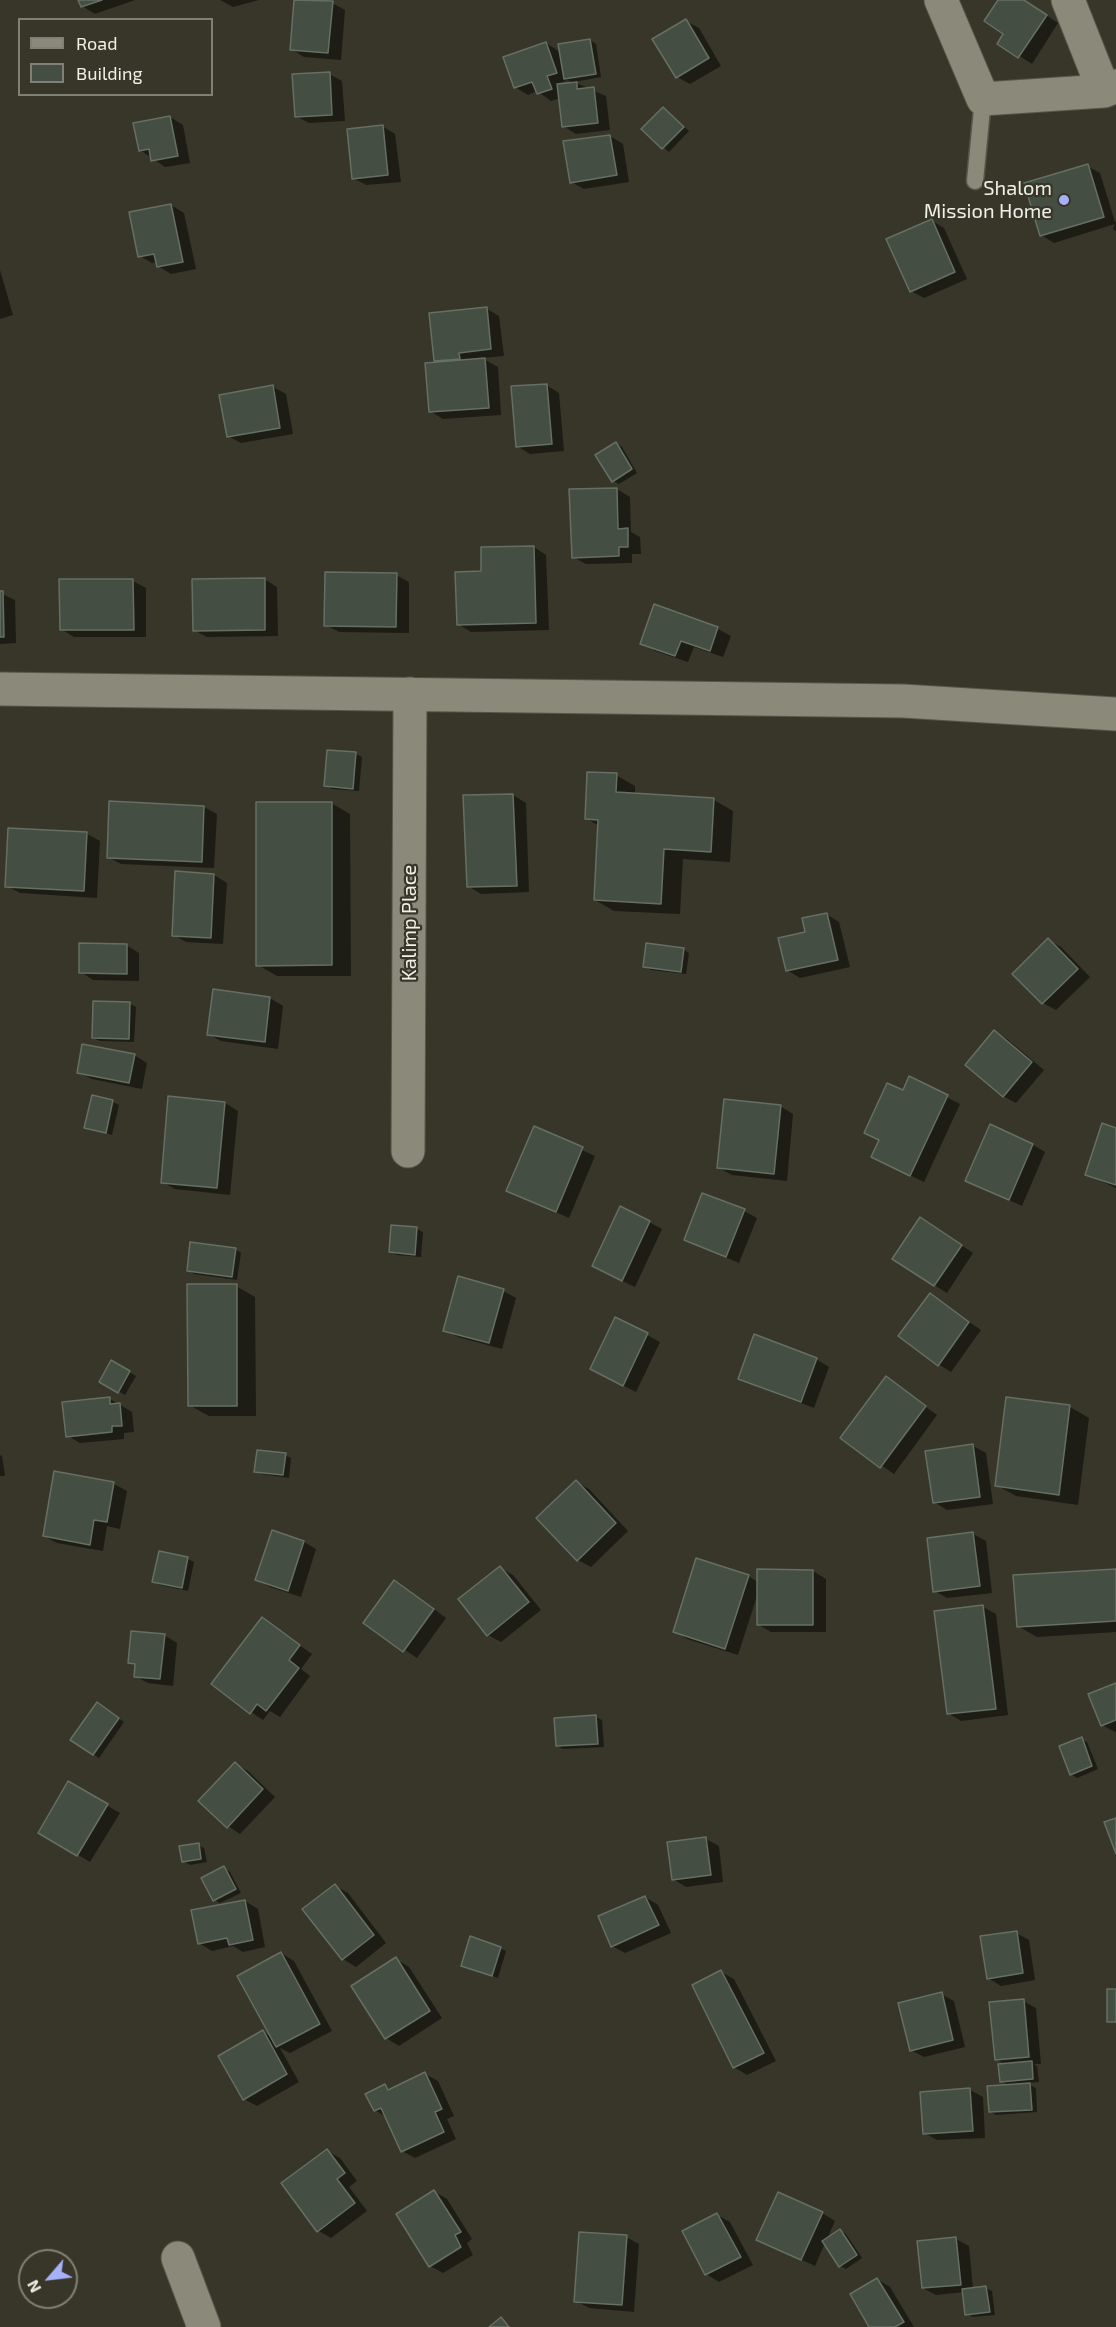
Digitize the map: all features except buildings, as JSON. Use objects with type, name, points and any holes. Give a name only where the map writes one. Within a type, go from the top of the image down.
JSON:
[{"type":"street","points":[[941,0],[983,99],[1110,89],[1068,0]]},
{"type":"street","points":[[0,689],[903,701],[1116,714]]},
{"type":"street","name":"Kalimp Place","points":[[408,1151],[410,694]]},
{"type":"street","points":[[178,2258],[204,2327]]},
{"type":"lane","points":[[975,181],[983,99]]},
{"type":"place","name":"Shalom Mission Home","points":[[1064,200]]}]
